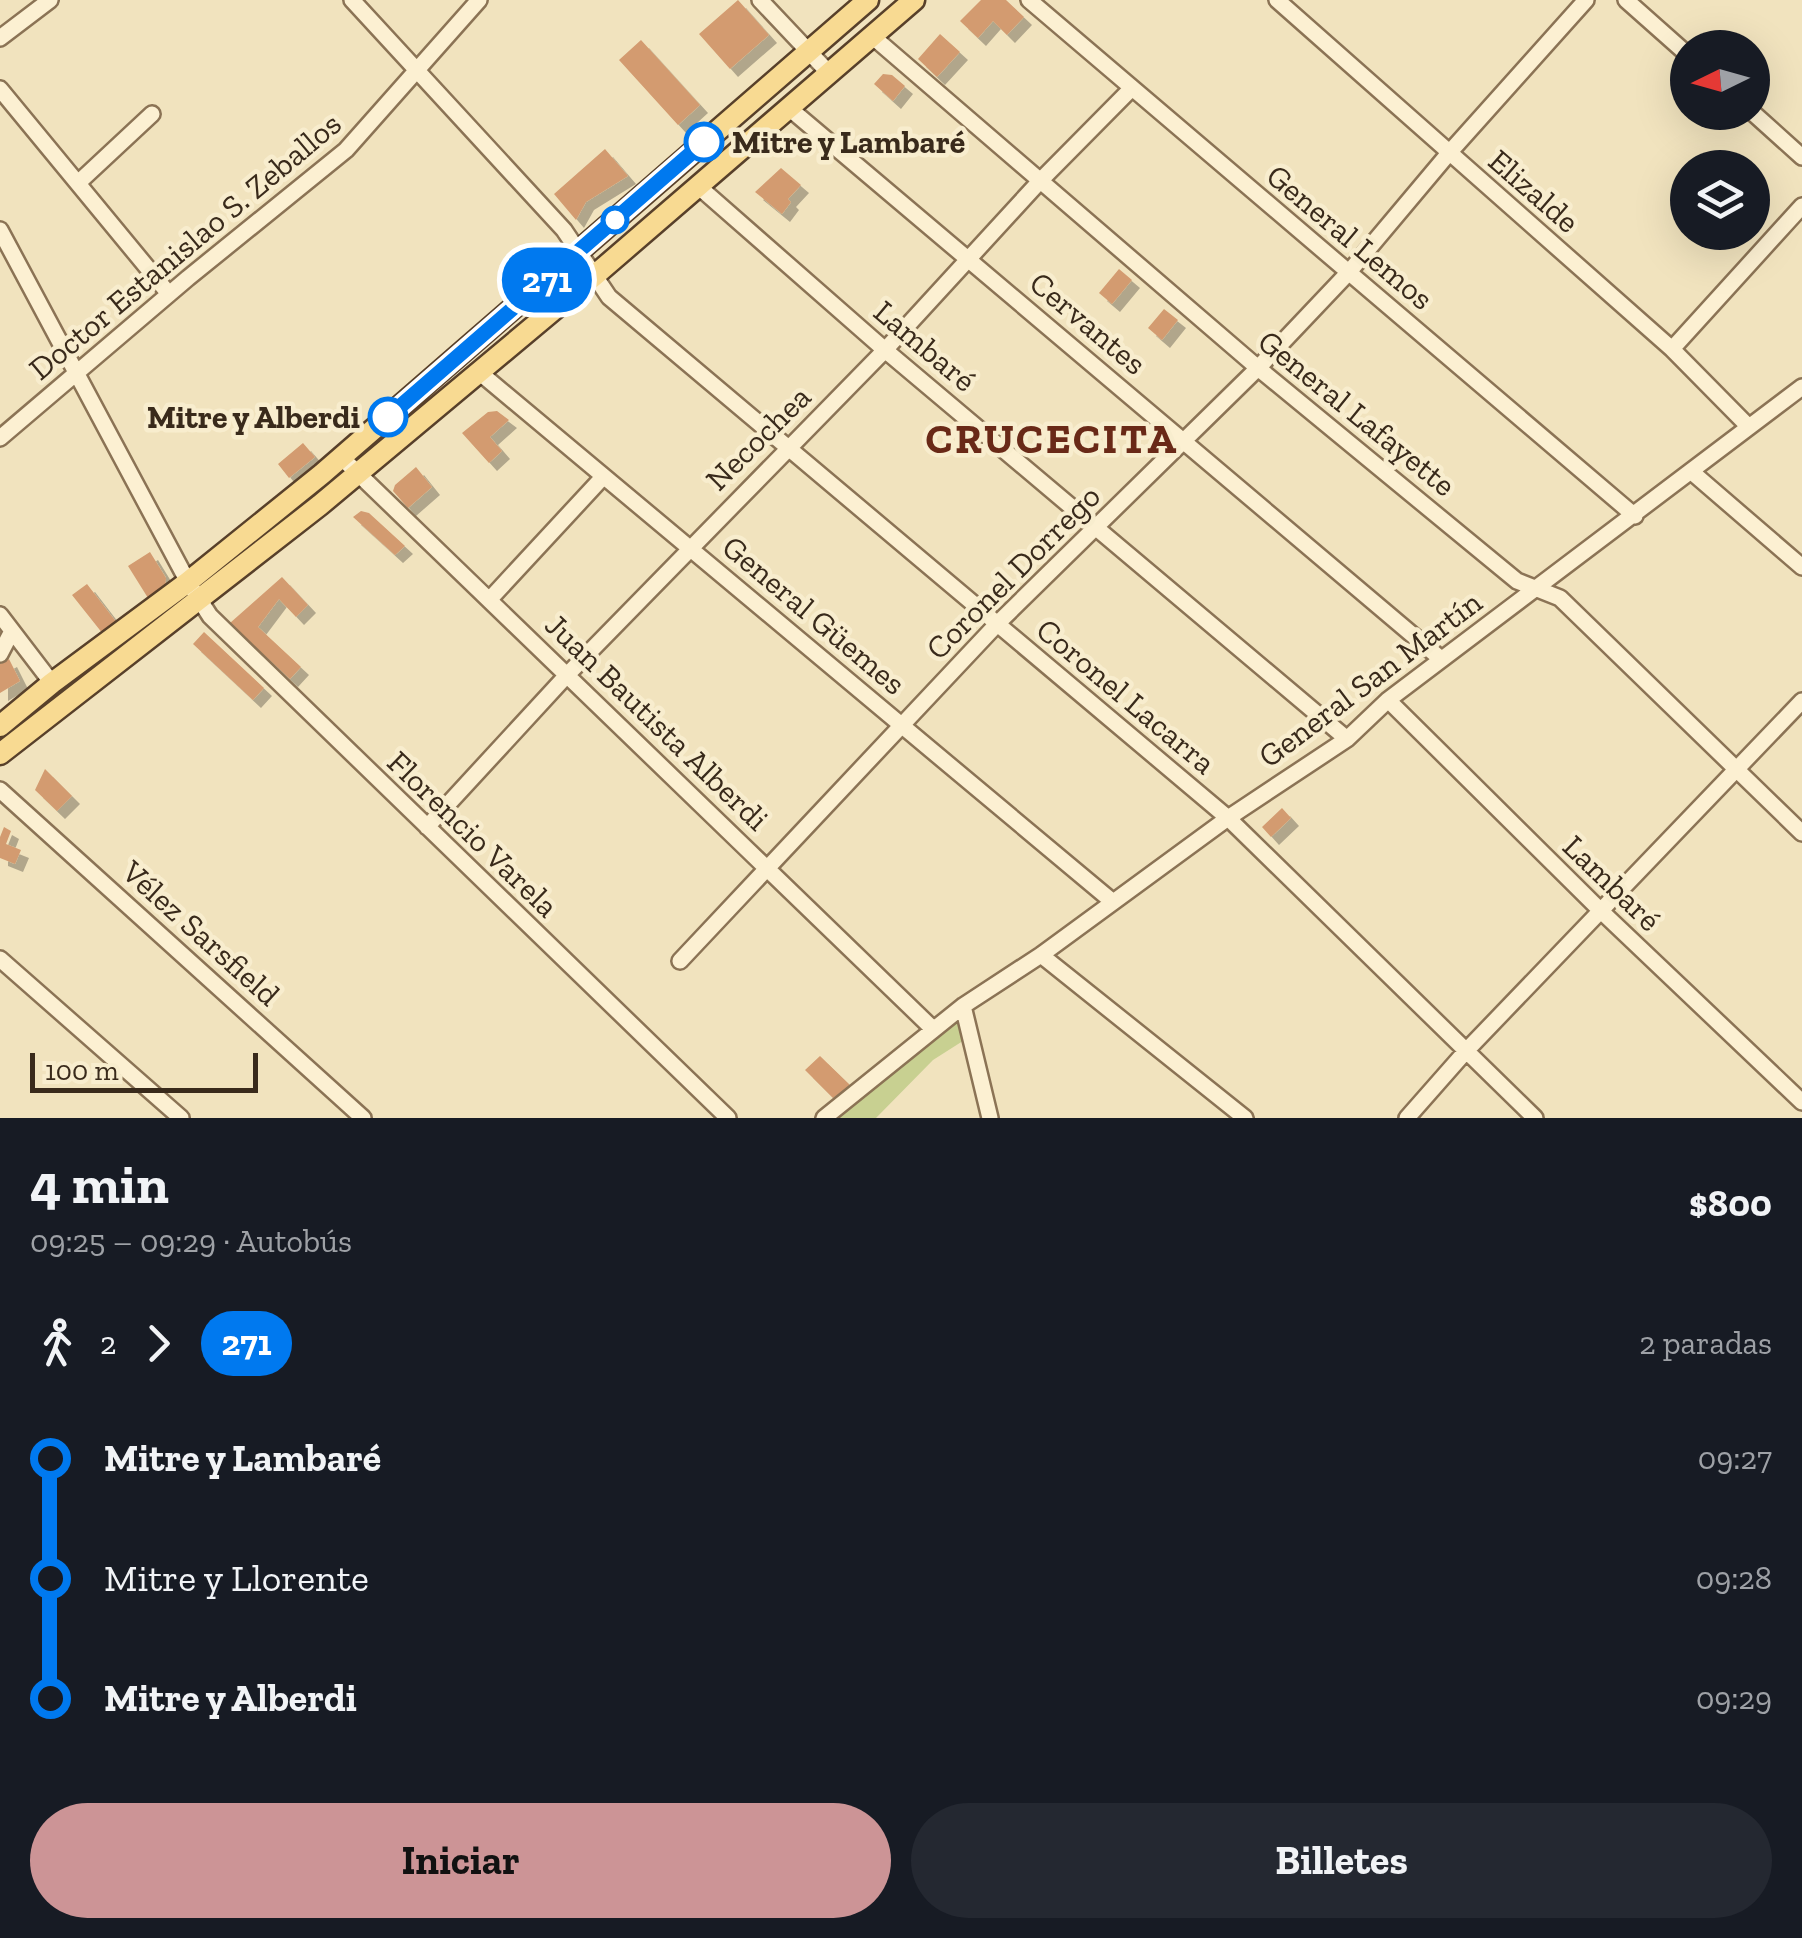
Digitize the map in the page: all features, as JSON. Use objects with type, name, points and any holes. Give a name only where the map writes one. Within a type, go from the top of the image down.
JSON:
[{"type":"main road","points":[[0,754],[98,675],[341,456],[868,0]]},
{"type":"main road","points":[[0,726],[52,682],[193,591],[266,550],[594,276],[914,0]]},
{"type":"street","points":[[0,38],[50,0]]},
{"type":"street","name":"Coronel Lacarra","points":[[352,0],[564,230],[609,298],[1228,818],[1535,1118]]},
{"type":"street","name":"Doctor Estanislao S. Zeballos","points":[[0,438],[168,294],[346,150],[479,0]]},
{"type":"street","points":[[760,0],[828,73]]},
{"type":"street","name":"General Lemos","points":[[1029,0],[1635,516]]},
{"type":"street","name":"Elizalde","points":[[1277,0],[1672,349],[1749,427]]},
{"type":"street","name":"Coronel Dorrego","points":[[680,960],[998,623],[1258,368],[1349,272],[1449,152],[1586,0]]},
{"type":"street","points":[[1626,0],[1670,39]]},
{"type":"street","name":"General Lafayette","points":[[872,36],[1258,368],[1518,581],[1560,598],[1802,833]]},
{"type":"street","points":[[0,89],[168,294]]},
{"type":"street","name":"Necochea","points":[[426,827],[567,674],[885,350],[1131,89]]},
{"type":"street","name":"Cervantes","points":[[790,108],[1441,659]]},
{"type":"street","points":[[78,183],[152,114]]},
{"type":"street","points":[[1770,128],[1802,157]]},
{"type":"street","name":"Lambaré","points":[[698,186],[885,350],[1347,739]]},
{"type":"street","points":[[1672,349],[1802,206]]},
{"type":"street","name":"Florencio Varela","points":[[0,230],[210,616],[728,1118]]},
{"type":"street","name":"General Güemes","points":[[479,372],[1113,902]]},
{"type":"street","name":"General San Martín","points":[[824,1118],[963,1006],[1228,818],[1347,739],[1388,700],[1441,659],[1802,388]]},
{"type":"street","name":"Juan Bautista Alberdi","points":[[341,456],[932,1029]]},
{"type":"street","points":[[1692,473],[1802,567]]},
{"type":"street","points":[[490,599],[603,477]]},
{"type":"street","points":[[0,615],[52,682]]},
{"type":"street","points":[[0,654],[12,630]]},
{"type":"street","name":"Lambaré","points":[[1388,700],[1600,911],[1802,1102]]},
{"type":"street","points":[[1407,1118],[1466,1050],[1802,701]]},
{"type":"street","name":"Vélez Sarsfield","points":[[0,790],[363,1118]]},
{"type":"street","points":[[1041,954],[1244,1118]]},
{"type":"street","points":[[0,959],[182,1118]]},
{"type":"street","points":[[963,1006],[990,1118]]},
{"type":"green space","points":[[952,1022],[962,1024],[966,1039],[933,1060],[876,1118],[836,1118]]},
{"type":"building","points":[[738,0],[769,35],[730,69],[699,34]]},
{"type":"building","points":[[981,0],[1006,0],[1024,17],[1007,35],[993,21],[978,38],[960,21]]},
{"type":"building","points":[[940,34],[960,52],[937,77],[918,59]]},
{"type":"building","points":[[641,40],[700,105],[678,125],[619,60]]},
{"type":"building","points":[[883,74],[892,75],[905,86],[893,101],[874,84]]},
{"type":"building","points":[[605,149],[628,176],[586,202],[576,220],[554,194]]},
{"type":"building","points":[[781,168],[801,185],[788,199],[791,202],[782,214],[755,192]]},
{"type":"building","points":[[1119,269],[1132,280],[1112,304],[1099,293]]},
{"type":"building","points":[[1164,309],[1178,320],[1162,340],[1148,328]]},
{"type":"building","points":[[497,411],[509,420],[490,437],[502,451],[489,463],[462,433],[488,412]]},
{"type":"building","points":[[303,443],[315,457],[289,478],[278,464]]},
{"type":"building","points":[[416,467],[432,487],[408,508],[393,491]]},
{"type":"building","points":[[361,511],[369,513],[405,546],[395,555],[353,517]]},
{"type":"building","points":[[150,552],[166,578],[165,587],[148,598],[128,566]]},
{"type":"building","points":[[282,577],[308,605],[296,617],[279,599],[258,627],[301,667],[290,679],[230,623]]},
{"type":"building","points":[[87,584],[117,623],[103,634],[72,595]]},
{"type":"building","points":[[204,632],[264,688],[253,700],[193,644]]},
{"type":"building","points":[[9,659],[20,681],[0,693],[0,664]]},
{"type":"building","points":[[45,769],[72,796],[57,811],[35,790]]},
{"type":"building","points":[[1282,808],[1291,818],[1271,837],[1262,827]]},
{"type":"building","points":[[4,827],[11,831],[6,844],[21,850],[15,864],[0,858]]},
{"type":"building","points":[[820,1056],[851,1086],[833,1098],[805,1070]]},
{"type":"bus line","name":"271","points":[[388,417],[704,142]]},
{"type":"place","name":"Mitre y Lambaré","points":[[704,142]]},
{"type":"place","name":"Mitre y Alberdi","points":[[388,417]]},
{"type":"district","name":"CRUCECITA","points":[[1052,438]]}]
